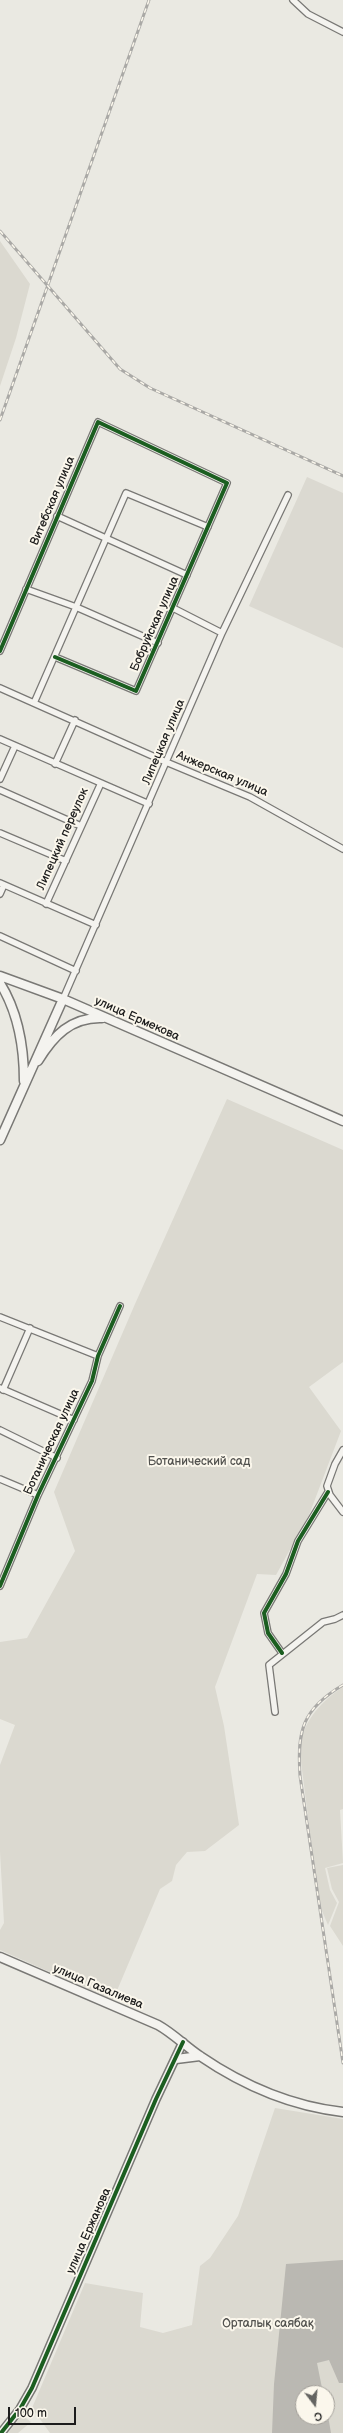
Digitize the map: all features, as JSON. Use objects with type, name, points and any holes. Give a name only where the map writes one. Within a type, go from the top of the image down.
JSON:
[{"type":"main road","name":"улица Ермекова","points":[[0,976],[63,999],[343,1121]]},
{"type":"main road","points":[[0,983],[12,1008],[23,1050],[24,1087]]},
{"type":"main road","points":[[0,1140],[63,999]]},
{"type":"main road","points":[[24,1087],[53,1039],[73,1023],[86,1018],[105,1018]]},
{"type":"main road","name":"улица Газалиева","points":[[0,1958],[158,2025],[200,2056],[240,2080],[284,2100],[312,2108],[343,2112]]},
{"type":"main road","points":[[176,2059],[200,2056]]},
{"type":"street","points":[[293,0],[308,14],[343,32]]},
{"type":"street","name":"Бобруйская улица","points":[[55,657],[136,691],[227,483],[98,422]]},
{"type":"street","name":"Витебская улица","points":[[0,651],[98,422]]},
{"type":"street","points":[[34,703],[128,492],[208,527]]},
{"type":"street","name":"Липецкая улица","points":[[63,999],[222,633],[288,495]]},
{"type":"street","points":[[57,516],[187,575]]},
{"type":"street","name":"Бобруйская улица","points":[[26,589],[76,607],[158,643]]},
{"type":"street","points":[[173,608],[222,633]]},
{"type":"street","name":"Анжерская улица","points":[[0,688],[262,803],[343,849]]},
{"type":"street","points":[[56,764],[75,720]]},
{"type":"street","points":[[0,740],[149,804]]},
{"type":"street","points":[[0,779],[15,746]]},
{"type":"street","name":"Липецкий переулок","points":[[46,904],[101,783]]},
{"type":"street","points":[[0,790],[81,826]]},
{"type":"street","points":[[0,833],[66,861]]},
{"type":"street","points":[[0,894],[2,884],[96,925]]},
{"type":"street","points":[[0,936],[76,971]]},
{"type":"street","name":"Ботаническая улица","points":[[0,1586],[38,1495],[92,1381],[98,1356],[120,1306]]},
{"type":"street","points":[[0,1316],[98,1356]]},
{"type":"street","points":[[30,1328],[1,1389],[74,1420]]},
{"type":"street","points":[[0,1430],[56,1458]]},
{"type":"street","points":[[343,1450],[327,1480],[328,1492],[343,1512]]},
{"type":"street","points":[[0,1479],[38,1495]]},
{"type":"street","points":[[282,1654],[268,1634],[264,1613],[286,1574],[298,1540],[328,1492]]},
{"type":"street","points":[[275,1712],[268,1669],[271,1663],[323,1622],[335,1619],[343,1614]]},
{"type":"street","name":"улица Ержанова","points":[[1,2433],[9,2425],[32,2388],[156,2099],[183,2042]]},
{"type":"shaded area","points":[[307,477],[343,493],[343,648],[249,606]]},
{"type":"shaded area","points":[[343,2260],[343,2383],[339,2383],[329,2360],[317,2363],[321,2385],[295,2385],[295,2425],[330,2425],[331,2433],[272,2433],[274,2384],[286,2264]]},
{"type":"green space","points":[[0,241],[30,284],[16,338],[0,386]]},
{"type":"green space","name":"Ботанический сад","points":[[227,1099],[343,1150],[343,1362],[309,1387],[341,1431],[309,1515],[276,1575],[257,1574],[215,1687],[224,1726],[239,1825],[205,1851],[187,1852],[176,1865],[172,1881],[160,1889],[113,2000],[0,1950],[0,1930],[4,1923],[0,1852],[0,1765],[15,1725],[0,1719],[0,1642],[27,1638],[75,1551],[54,1492],[135,1304]]},
{"type":"green space","points":[[343,1687],[343,1809],[340,1810],[343,1863],[325,1868],[330,1890],[337,1903],[328,1925],[319,1904],[299,1746],[305,1728],[315,1712],[328,1698]]},
{"type":"green space","points":[[343,1865],[343,1946],[330,1926],[339,1902],[332,1889],[327,1868]]},
{"type":"green space","name":"Орталық саябақ","points":[[275,2108],[343,2119],[343,2433],[50,2433],[32,2408],[85,2283],[143,2293],[140,2327],[163,2333],[192,2325],[200,2266],[210,2258],[238,2216]]},
{"type":"green space","points":[[22,2415],[31,2422],[18,2433],[8,2433]]},
{"type":"railway","points":[[0,420],[149,0]]},
{"type":"railway","points":[[0,231],[120,369],[150,388],[343,476]]},
{"type":"railway","points":[[343,1685],[329,1694],[311,1712],[301,1734],[299,1760],[300,1776],[343,2063]]},
{"type":"cycle path","points":[[0,651],[98,422],[227,483],[136,691],[55,657]]},
{"type":"cycle path","points":[[0,1586],[38,1495],[92,1381],[98,1356],[120,1306]]},
{"type":"cycle path","points":[[282,1653],[268,1633],[264,1613],[286,1574],[298,1541],[328,1492]]},
{"type":"cycle path","points":[[1,2433],[20,2409],[32,2388],[156,2099],[183,2042]]}]
